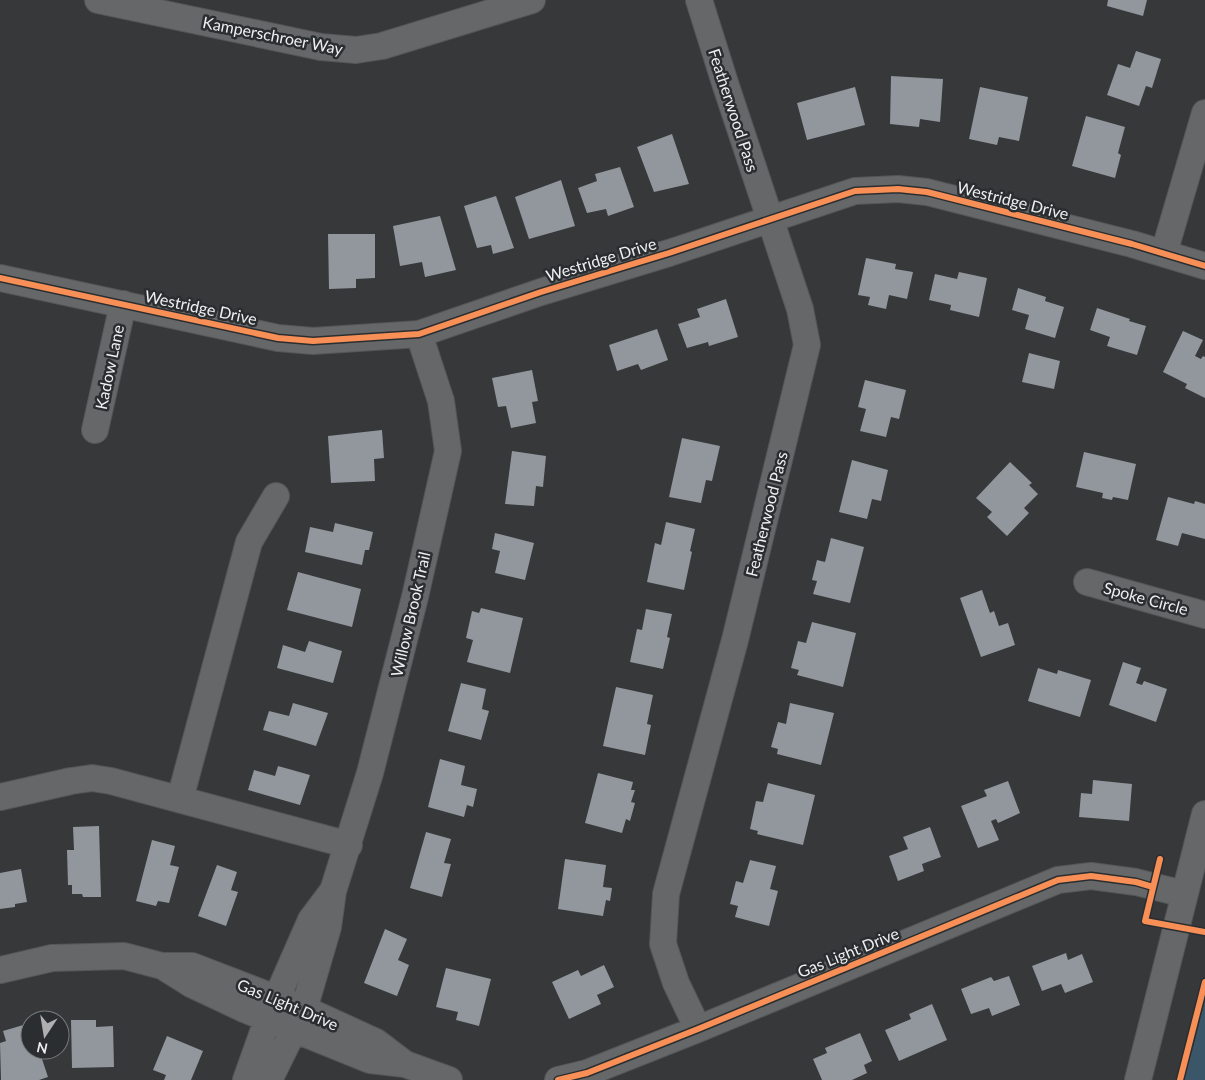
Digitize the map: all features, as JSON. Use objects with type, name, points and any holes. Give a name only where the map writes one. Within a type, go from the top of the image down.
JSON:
[{"type":"street","name":"Kamperschroer Way","points":[[98,0],[321,48],[356,50],[382,46],[532,0]]},
{"type":"street","name":"Featherwood Pass","points":[[698,1028],[676,983],[663,944],[666,894],[735,640],[807,345],[800,309],[699,0]]},
{"type":"street","points":[[1164,253],[1205,113]]},
{"type":"street","name":"Westridge Drive","points":[[0,278],[287,339],[314,341],[419,334],[541,292],[669,253],[855,191],[898,189],[926,192],[1164,253],[1205,266]]},
{"type":"street","name":"Kadow Lane","points":[[96,430],[123,304]]},
{"type":"street","name":"Willow Brook Trail","points":[[269,1080],[299,1019],[328,927],[333,891],[349,845],[370,773],[415,597],[448,451],[441,401],[419,334]]},
{"type":"street","points":[[180,800],[249,542],[276,496]]},
{"type":"street","name":"Spoke Circle","points":[[1087,582],[1205,615]]},
{"type":"street","points":[[0,797],[92,778],[111,781],[349,845]]},
{"type":"street","points":[[1138,1080],[1205,814]]},
{"type":"street","name":"Gas Light Drive","points":[[558,1080],[587,1073],[1058,880],[1091,876],[1136,882],[1184,894]]},
{"type":"street","name":"Willow Brook Trail","points":[[246,1080],[272,1008],[311,920],[333,891]]},
{"type":"street","name":"Gas Light Drive","points":[[0,970],[52,958],[124,956],[162,966],[192,966],[272,1008],[299,1019],[376,1042],[405,1064],[449,1080]]},
{"type":"shaded area","points":[[1205,1000],[1205,1080],[1177,1080],[1185,1050],[1192,1051]]},
{"type":"building","points":[[1108,0],[1147,0],[1143,16],[1107,6]]},
{"type":"building","points":[[1136,51],[1161,59],[1152,88],[1146,86],[1139,106],[1107,95],[1118,64],[1130,68]]},
{"type":"building","points":[[891,76],[943,79],[940,122],[920,119],[919,127],[890,124]]},
{"type":"building","points":[[855,87],[865,125],[807,140],[797,103]]},
{"type":"building","points":[[980,87],[1028,97],[1019,141],[999,137],[997,145],[969,139]]},
{"type":"building","points":[[1086,116],[1125,127],[1118,153],[1121,155],[1115,178],[1072,166]]},
{"type":"building","points":[[672,134],[689,184],[654,192],[637,147]]},
{"type":"building","points":[[620,167],[634,207],[608,216],[606,209],[587,213],[578,188],[597,181],[595,174]]},
{"type":"building","points":[[561,180],[575,226],[529,239],[515,197]]},
{"type":"building","points":[[496,196],[514,248],[493,254],[491,245],[477,248],[464,206]]},
{"type":"building","points":[[440,216],[456,270],[425,277],[422,262],[400,266],[393,226]]},
{"type":"building","points":[[328,234],[375,234],[375,278],[356,279],[356,288],[329,289]]},
{"type":"building","points":[[866,258],[896,264],[895,269],[913,272],[907,299],[889,295],[886,309],[868,305],[870,297],[858,295]]},
{"type":"building","points":[[959,272],[987,278],[979,317],[950,310],[951,305],[929,300],[935,274],[957,279]]},
{"type":"building","points":[[1018,288],[1046,297],[1045,301],[1064,307],[1055,338],[1025,329],[1029,315],[1012,310]]},
{"type":"building","points":[[726,299],[738,337],[709,346],[708,342],[687,348],[678,324],[700,317],[697,309]]},
{"type":"building","points":[[1097,308],[1146,326],[1137,355],[1107,346],[1110,337],[1090,330]]},
{"type":"building","points":[[657,329],[668,360],[641,370],[638,364],[617,371],[609,345]]},
{"type":"building","points":[[1183,331],[1203,340],[1195,356],[1201,359],[1203,356],[1205,357],[1205,398],[1185,388],[1187,384],[1163,372]]},
{"type":"building","points":[[1029,353],[1060,361],[1054,389],[1022,382]]},
{"type":"building","points":[[532,370],[538,401],[532,402],[536,423],[511,428],[506,406],[498,407],[492,378]]},
{"type":"building","points":[[865,380],[906,390],[899,419],[891,417],[886,437],[860,431],[866,409],[858,407]]},
{"type":"building","points":[[382,430],[384,458],[374,459],[375,481],[331,483],[328,436]]},
{"type":"building","points":[[682,438],[720,446],[712,481],[706,480],[701,503],[669,497]]},
{"type":"building","points":[[512,451],[546,456],[543,487],[536,486],[534,506],[505,504]]},
{"type":"building","points":[[1084,452],[1136,464],[1128,500],[1113,497],[1112,500],[1102,498],[1103,493],[1076,487]]},
{"type":"building","points":[[852,460],[888,470],[881,501],[872,499],[867,519],[839,512]]},
{"type":"building","points":[[1010,462],[1032,483],[1029,485],[1038,494],[1024,508],[1029,513],[1007,536],[987,517],[992,512],[976,498]]},
{"type":"building","points":[[1168,497],[1194,504],[1195,501],[1205,504],[1205,539],[1182,533],[1178,546],[1156,540]]},
{"type":"building","points":[[666,522],[695,529],[684,590],[647,582],[655,543],[661,545]]},
{"type":"building","points":[[335,523],[373,532],[369,550],[365,550],[362,565],[305,552],[310,527],[333,532]]},
{"type":"building","points":[[495,533],[534,543],[525,580],[495,573],[500,551],[492,549]]},
{"type":"building","points":[[831,538],[864,547],[850,603],[813,594],[817,581],[812,580],[817,560],[825,562]]},
{"type":"building","points":[[298,572],[361,589],[352,627],[287,610]]},
{"type":"building","points":[[982,590],[990,613],[994,611],[999,626],[1008,623],[1015,645],[981,657],[960,598]]},
{"type":"building","points":[[481,608],[523,618],[510,673],[467,662],[473,640],[466,638],[472,611],[479,613]]},
{"type":"building","points":[[646,609],[672,614],[667,637],[670,638],[663,669],[630,662],[637,629],[642,630]]},
{"type":"building","points":[[812,622],[856,633],[843,687],[797,675],[799,670],[791,668],[798,641],[806,643]]},
{"type":"building","points":[[309,641],[342,651],[333,683],[277,668],[283,645],[305,652]]},
{"type":"building","points":[[1123,662],[1141,668],[1136,683],[1142,685],[1144,681],[1167,689],[1156,722],[1109,705]]},
{"type":"building","points":[[1038,668],[1057,674],[1058,670],[1091,680],[1080,717],[1028,701]]},
{"type":"building","points":[[461,683],[486,689],[482,709],[489,711],[481,740],[448,731]]},
{"type":"building","points":[[616,687],[653,695],[647,724],[651,725],[645,755],[603,746]]},
{"type":"building","points":[[293,703],[328,713],[316,746],[263,730],[269,711],[289,716]]},
{"type":"building","points":[[790,703],[834,713],[821,765],[777,754],[778,749],[771,747],[778,722],[786,724]]},
{"type":"building","points":[[440,759],[465,766],[461,785],[477,789],[473,807],[467,805],[464,817],[428,807]]},
{"type":"building","points":[[278,766],[310,775],[300,805],[248,790],[254,770],[275,776]]},
{"type":"building","points":[[598,773],[633,782],[631,790],[635,790],[631,802],[635,803],[630,821],[626,819],[622,833],[585,823]]},
{"type":"building","points":[[1093,780],[1132,784],[1129,821],[1079,817],[1081,793],[1092,794]]},
{"type":"building","points":[[1008,781],[1020,813],[998,823],[996,819],[991,821],[999,840],[978,848],[961,806],[987,796],[984,790]]},
{"type":"building","points":[[768,783],[815,795],[803,845],[757,834],[758,831],[750,829],[756,801],[763,802]]},
{"type":"building","points":[[99,826],[101,897],[83,897],[82,894],[72,894],[72,885],[68,885],[67,850],[74,850],[73,827]]},
{"type":"building","points":[[930,827],[941,857],[922,864],[924,871],[898,881],[889,856],[908,849],[903,837]]},
{"type":"building","points":[[426,832],[451,839],[444,863],[451,864],[442,897],[410,888]]},
{"type":"building","points":[[152,840],[175,846],[170,865],[179,867],[169,903],[158,901],[156,906],[136,901]]},
{"type":"building","points":[[565,859],[606,865],[603,887],[612,888],[610,901],[606,900],[603,916],[558,909]]},
{"type":"building","points":[[750,860],[776,866],[770,889],[778,891],[769,926],[735,917],[738,906],[730,904],[736,881],[743,883]]},
{"type":"building","points":[[217,865],[237,872],[231,890],[238,892],[226,926],[198,916]]},
{"type":"building","points":[[21,869],[27,902],[15,904],[15,907],[0,909],[0,873]]},
{"type":"building","points":[[385,929],[407,939],[398,960],[409,965],[397,996],[364,983]]},
{"type":"building","points":[[1066,953],[1068,960],[1082,954],[1093,982],[1065,993],[1061,984],[1042,991],[1032,966]]},
{"type":"building","points":[[604,965],[614,987],[597,995],[601,1004],[569,1019],[552,982],[578,970],[581,976]]},
{"type":"building","points":[[446,968],[491,979],[479,1026],[456,1020],[458,1012],[436,1007]]},
{"type":"building","points":[[1009,976],[1020,1005],[992,1016],[989,1008],[971,1014],[961,989],[991,977],[994,981]]},
{"type":"building","points":[[932,1004],[947,1040],[899,1061],[885,1030],[911,1019],[909,1014]]},
{"type":"building","points":[[71,1020],[96,1020],[96,1027],[113,1026],[114,1067],[72,1068]]},
{"type":"building","points":[[20,1026],[20,1060],[42,1060],[48,1077],[39,1080],[1,1080],[0,1043],[6,1041],[3,1031]]},
{"type":"building","points":[[860,1033],[872,1061],[864,1065],[867,1073],[852,1080],[822,1080],[813,1059],[827,1053],[825,1048]]},
{"type":"building","points":[[167,1036],[203,1051],[191,1080],[164,1080],[166,1075],[153,1070]]},
{"type":"cycle path","points":[[0,278],[278,338],[313,341],[419,334],[541,292],[669,253],[855,191],[898,189],[927,192],[1132,244],[1205,266]]},
{"type":"cycle path","points":[[1160,859],[1145,921],[1205,932]]},
{"type":"cycle path","points":[[558,1080],[587,1073],[698,1029],[1058,880],[1091,876],[1136,882],[1153,887]]},
{"type":"cycle path","points":[[1180,1080],[1205,982]]}]
